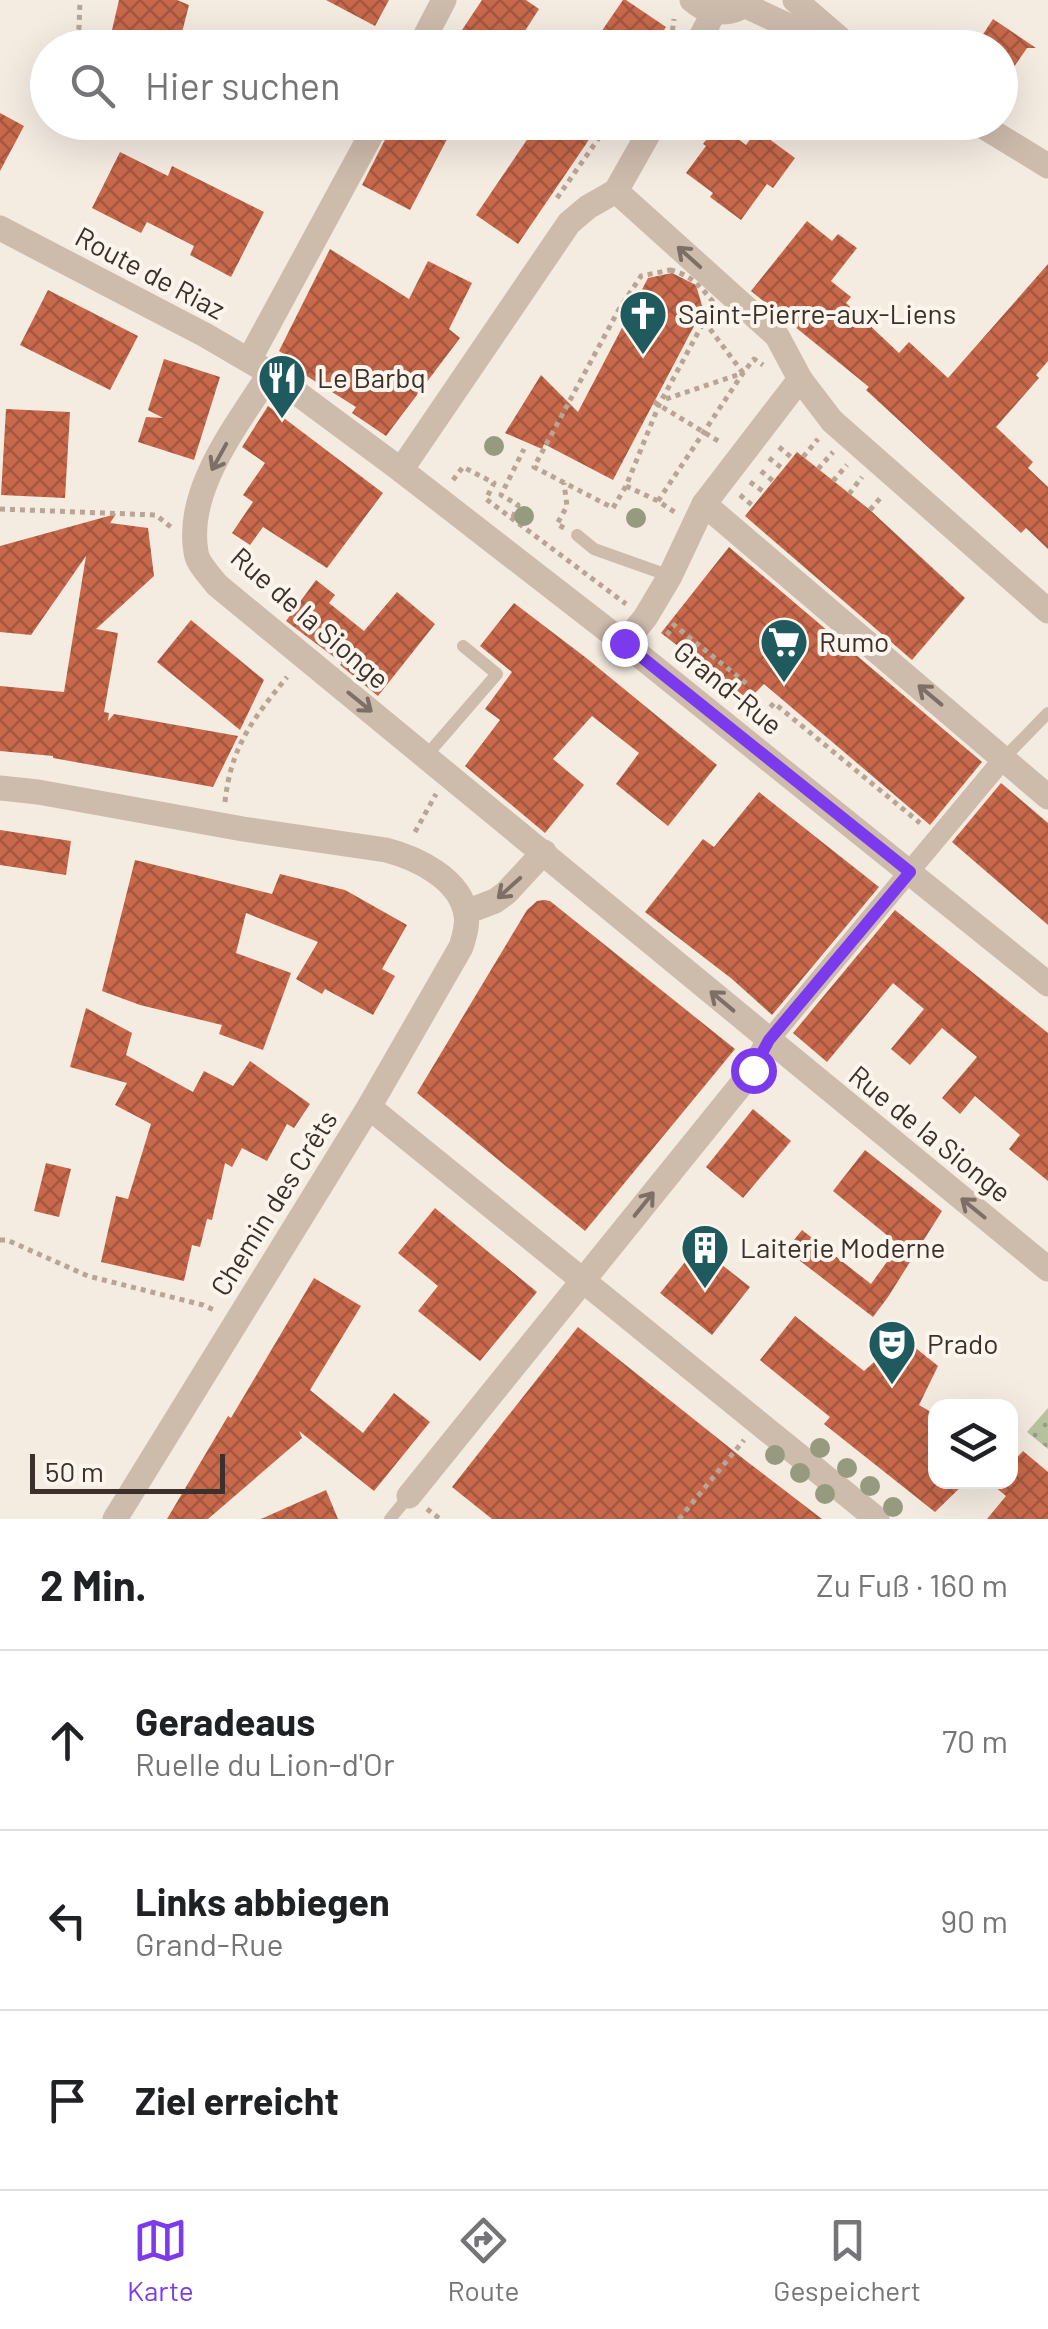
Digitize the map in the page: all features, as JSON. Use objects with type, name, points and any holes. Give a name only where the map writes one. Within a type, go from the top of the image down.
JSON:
[{"type":"street","points":[[428,30],[444,0]]},
{"type":"street","points":[[795,0],[828,30]]},
{"type":"street","points":[[693,10],[730,12],[749,3],[801,30]]},
{"type":"street","name":"Rue de la Sionge","points":[[369,140],[214,462],[196,507],[196,556],[217,585],[1048,1270]]},
{"type":"street","points":[[402,470],[569,223],[616,191],[644,140]]},
{"type":"street","points":[[1005,140],[1048,166]]},
{"type":"street","points":[[616,191],[777,336],[800,379],[832,422],[1048,611]]},
{"type":"street","name":"Route de Riaz","points":[[0,228],[259,367]]},
{"type":"street","name":"Grand-Rue","points":[[259,367],[402,470],[624,643],[1048,984]]},
{"type":"street","points":[[624,643],[645,618],[670,576],[704,504],[800,379]]},
{"type":"street","points":[[704,504],[1048,797]]},
{"type":"street","points":[[409,1496],[753,1070],[769,1040],[1004,758]]},
{"type":"street","points":[[0,788],[386,850],[434,870],[459,896],[466,912],[506,893],[544,852]]},
{"type":"street","name":"Chemin des Crêts","points":[[115,1519],[461,948],[466,912]]},
{"type":"street","points":[[368,1107],[877,1519]]},
{"type":"lane","points":[[577,535],[594,549],[670,576]]},
{"type":"lane","points":[[426,756],[497,674],[463,646]]},
{"type":"lane","points":[[1004,758],[1048,713]]},
{"type":"lane","points":[[390,1519],[409,1496]]},
{"type":"path","points":[[79,30],[80,0]]},
{"type":"path","points":[[676,30],[693,10]]},
{"type":"path","points":[[557,198],[597,140]]},
{"type":"path","points":[[674,270],[699,283],[714,303],[659,402],[626,486],[612,508],[534,467],[641,276],[674,270]]},
{"type":"path","points":[[704,321],[743,372]]},
{"type":"path","points":[[626,486],[658,501],[743,372],[756,361]]},
{"type":"path","points":[[659,402],[743,372]]},
{"type":"path","points":[[659,402],[723,444]]},
{"type":"path","points":[[803,457],[818,439]]},
{"type":"path","points":[[512,517],[518,504],[501,495],[524,449]]},
{"type":"path","points":[[818,469],[834,451]]},
{"type":"path","points":[[834,481],[848,464]]},
{"type":"path","points":[[449,487],[462,467],[494,483],[486,499],[603,587]]},
{"type":"path","points":[[849,494],[863,476]]},
{"type":"path","points":[[559,519],[566,506],[564,483]]},
{"type":"path","points":[[870,510],[885,493]]},
{"type":"path","points":[[0,509],[156,515],[179,534]]},
{"type":"path","points":[[662,640],[674,626],[747,684]]},
{"type":"path","points":[[224,805],[239,743],[287,677]]},
{"type":"path","points":[[742,739],[774,703],[939,839]]},
{"type":"path","points":[[413,840],[418,824],[444,781]]},
{"type":"path","points":[[0,1240],[8,1240],[88,1276],[214,1310]]},
{"type":"path","points":[[679,1519],[758,1423]]},
{"type":"green space","points":[[1048,1408],[1048,1449],[1027,1432]]},
{"type":"building","points":[[119,0],[177,0],[189,5],[183,30],[112,30]]},
{"type":"building","points":[[326,0],[389,0],[375,26]]},
{"type":"building","points":[[482,0],[526,0],[539,9],[526,30],[462,30]]},
{"type":"building","points":[[623,0],[666,27],[664,30],[602,30]]},
{"type":"building","points":[[993,19],[1009,30],[986,30]]},
{"type":"building","points":[[1018,36],[1036,48],[1027,48],[1018,61]]},
{"type":"building","points":[[0,113],[24,126],[0,171]]},
{"type":"building","points":[[385,140],[447,140],[410,210],[362,185]]},
{"type":"building","points":[[527,140],[589,140],[518,244],[476,215]]},
{"type":"building","points":[[706,140],[739,140],[746,145],[750,140],[771,140],[795,158],[773,188],[767,184],[741,220],[686,173],[706,146]]},
{"type":"building","points":[[120,152],[168,176],[172,166],[264,212],[231,277],[190,255],[194,246],[147,222],[141,233],[92,208]]},
{"type":"building","points":[[807,221],[832,241],[838,234],[857,248],[831,281],[851,297],[846,303],[899,353],[909,342],[948,378],[1048,264],[1048,361],[1036,375],[1039,378],[996,427],[1033,462],[1028,468],[1048,487],[1048,549],[1026,528],[1021,533],[866,390],[869,387],[751,291]]},
{"type":"building","points":[[330,249],[409,299],[428,261],[472,283],[449,329],[460,338],[386,436],[352,413],[356,407],[297,370],[300,364],[279,351]]},
{"type":"building","name":"Saint-Pierre-aux-Liens","points":[[672,273],[696,285],[703,309],[613,480],[544,444],[542,449],[505,433],[541,375],[578,412],[648,278]]},
{"type":"building","points":[[48,290],[138,336],[110,390],[20,345]]},
{"type":"building","points":[[164,359],[220,377],[194,460],[138,442],[146,417],[163,418],[148,410]]},
{"type":"building","points":[[268,406],[383,493],[327,568],[263,527],[250,545],[232,533],[253,502],[243,495],[265,463],[242,447]]},
{"type":"building","points":[[6,409],[70,412],[65,498],[1,495]]},
{"type":"building","points":[[797,452],[870,510],[965,598],[912,660],[745,516]]},
{"type":"building","points":[[116,514],[110,523],[148,528],[154,576],[96,629],[118,633],[104,712],[109,713],[108,721],[114,714],[238,736],[213,787],[53,756],[0,751],[0,686],[64,692],[86,556],[31,635],[0,632],[0,546]]},
{"type":"building","points":[[729,547],[982,762],[930,825],[764,684],[748,700],[661,633]]},
{"type":"building","points":[[316,580],[335,595],[329,603],[364,631],[397,592],[435,624],[378,696],[286,621]]},
{"type":"building","points":[[514,603],[717,765],[668,826],[616,784],[639,753],[592,716],[553,759],[584,785],[545,833],[465,766],[500,720],[485,709],[512,672],[480,646]]},
{"type":"building","points":[[191,620],[264,680],[240,730],[157,662]]},
{"type":"building","points":[[1001,783],[1048,823],[1048,925],[952,842]]},
{"type":"building","points":[[759,792],[879,887],[772,1015],[645,912],[703,839],[714,847]]},
{"type":"building","points":[[0,830],[71,841],[66,875],[0,865]]},
{"type":"building","points":[[135,860],[272,894],[280,874],[345,890],[407,925],[382,969],[395,976],[373,1015],[325,989],[322,994],[296,979],[318,942],[246,913],[236,953],[291,973],[263,1050],[219,1034],[222,1025],[140,1005],[102,991]]},
{"type":"building","points":[[544,900],[735,1049],[585,1231],[417,1093],[527,910]]},
{"type":"building","points":[[895,910],[1048,1033],[1048,1181],[1009,1149],[1020,1135],[975,1096],[960,1114],[942,1098],[977,1057],[942,1028],[910,1065],[891,1049],[924,1009],[893,983],[827,1062],[793,1033]]},
{"type":"building","points":[[86,1008],[132,1033],[126,1055],[193,1092],[204,1071],[233,1086],[250,1061],[310,1104],[294,1128],[287,1124],[267,1161],[242,1148],[232,1167],[225,1163],[212,1220],[207,1219],[200,1247],[192,1245],[184,1281],[101,1262],[116,1196],[128,1199],[151,1124],[115,1105],[127,1083],[70,1067]]},
{"type":"building","points":[[753,1109],[791,1141],[743,1198],[706,1167]]},
{"type":"building","points":[[865,1150],[942,1211],[873,1317],[786,1250],[802,1230],[871,1284],[899,1245],[833,1191]]},
{"type":"building","points":[[46,1163],[71,1169],[59,1217],[34,1211]]},
{"type":"building","points":[[435,1208],[537,1292],[480,1361],[418,1311],[438,1286],[398,1253]]},
{"type":"building","name":"Laiterie Moderne","points":[[698,1246],[750,1287],[712,1335],[660,1293]]},
{"type":"building","points":[[314,1278],[361,1306],[310,1390],[363,1433],[394,1393],[430,1422],[374,1491],[299,1431],[302,1438],[208,1519],[167,1519],[228,1416],[231,1418]]},
{"type":"building","points":[[795,1316],[864,1371],[902,1337],[938,1366],[919,1405],[928,1410],[928,1489],[959,1489],[935,1512],[824,1424],[830,1417],[760,1360]]},
{"type":"building","points":[[578,1327],[822,1519],[492,1519],[452,1487]]},
{"type":"building","points":[[1023,1451],[1048,1472],[1048,1519],[987,1519],[1006,1496],[998,1489],[1018,1489],[1018,1456]]},
{"type":"building","points":[[326,1490],[338,1519],[261,1519]]},
{"type":"place","name":"Saint-Pierre-aux-Liens","points":[[643,356]]},
{"type":"place","name":"Le Barbq","points":[[282,420]]},
{"type":"place","name":"Rumo","points":[[784,684]]},
{"type":"place","name":"Laiterie Moderne","points":[[705,1290]]},
{"type":"place","name":"Prado","points":[[892,1386]]},
{"type":"route","points":[[624,643],[910,872],[769,1040],[753,1070]]}]
